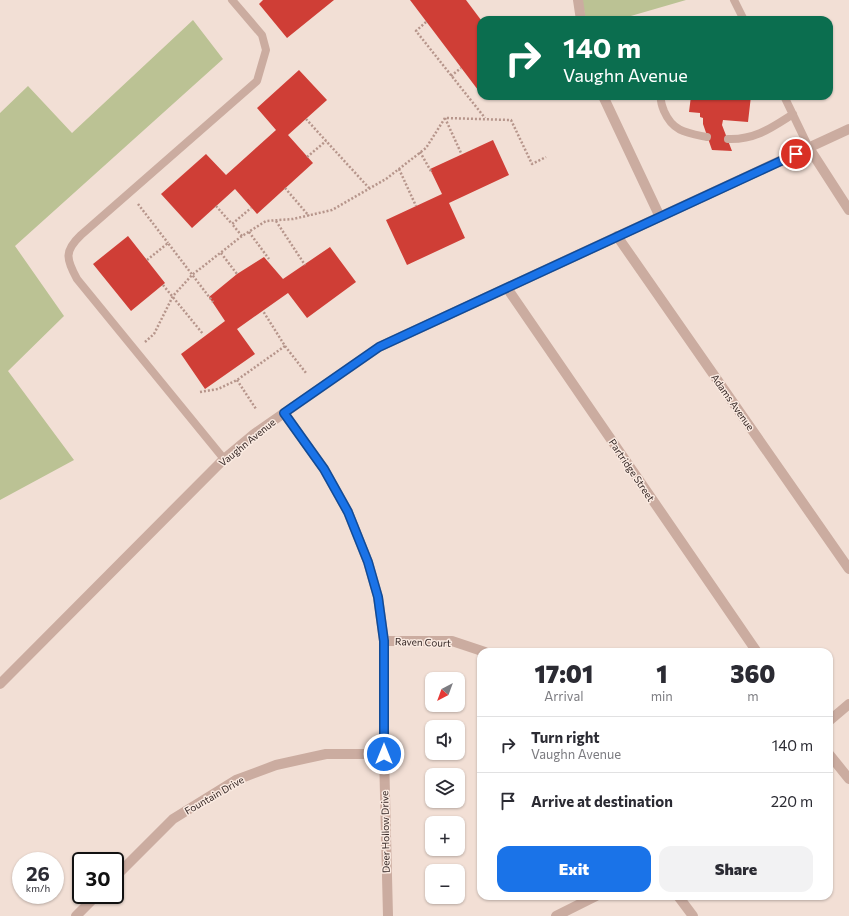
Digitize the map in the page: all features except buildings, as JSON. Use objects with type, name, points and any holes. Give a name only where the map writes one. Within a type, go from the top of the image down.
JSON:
[{"type":"street","points":[[578,0],[580,16]]},
{"type":"street","points":[[605,100],[660,217]]},
{"type":"street","name":"Vaughn Avenue","points":[[0,684],[224,460],[254,434],[379,347],[849,129]]},
{"type":"street","points":[[809,148],[849,210]]},
{"type":"street","name":"Adams Avenue","points":[[617,236],[849,569]]},
{"type":"street","name":"Partridge Street","points":[[507,288],[754,648]]},
{"type":"street","name":"Deer Hollow Drive","points":[[284,413],[324,469],[348,512],[368,562],[378,597],[384,641],[384,754],[388,916]]},
{"type":"street","name":"Raven Court","points":[[384,641],[452,641],[477,649]]},
{"type":"street","points":[[833,718],[849,704]]},
{"type":"street","name":"Fountain Drive","points":[[124,868],[173,819],[236,780],[276,765],[326,754],[384,754]]},
{"type":"street","points":[[833,759],[849,779]]},
{"type":"street","points":[[556,916],[588,900]]},
{"type":"street","points":[[681,900],[693,916]]},
{"type":"street","points":[[76,916],[88,904]]},
{"type":"lane","points":[[224,460],[77,278],[70,266],[67,253],[72,243],[257,81],[266,50],[262,35],[232,0]]},
{"type":"lane","points":[[734,0],[742,16]]},
{"type":"lane","points":[[662,100],[669,122],[686,133],[707,137]]},
{"type":"lane","points":[[786,100],[809,148]]},
{"type":"lane","points":[[728,139],[740,140],[764,132],[793,114]]},
{"type":"path","points":[[426,22],[416,31],[485,119]]},
{"type":"path","points":[[451,76],[461,68]]},
{"type":"path","points":[[445,118],[511,120],[532,164],[546,157]]},
{"type":"path","points":[[143,344],[154,334],[173,296],[192,274],[242,236],[266,221],[293,220],[332,210],[399,169],[426,148],[445,118]]},
{"type":"path","points":[[445,118],[461,154]]},
{"type":"path","points":[[306,119],[369,188]]},
{"type":"path","points":[[307,157],[326,141]]},
{"type":"path","points":[[420,152],[432,173]]},
{"type":"path","points":[[399,169],[416,206]]},
{"type":"path","points":[[285,188],[309,216]]},
{"type":"path","points":[[138,204],[213,302]]},
{"type":"path","points":[[216,206],[242,236]]},
{"type":"path","points":[[232,224],[251,208]]},
{"type":"path","points":[[276,220],[304,265]]},
{"type":"path","points":[[249,232],[269,259]]},
{"type":"path","points":[[147,260],[168,243]]},
{"type":"path","points":[[221,253],[237,274]]},
{"type":"path","points":[[163,285],[204,334]]},
{"type":"path","points":[[263,311],[285,346],[306,374]]},
{"type":"path","points":[[200,392],[218,389],[237,380],[285,346]]},
{"type":"path","points":[[237,380],[256,409]]},
{"type":"green space","points":[[582,0],[686,0],[631,16],[585,16]]},
{"type":"green space","points":[[193,20],[223,59],[15,246],[64,316],[8,371],[74,460],[0,500],[0,113],[28,86],[72,133]]},
{"type":"route","points":[[384,754],[384,641],[378,597],[368,562],[348,512],[324,469],[284,413],[379,347],[796,154]]}]
